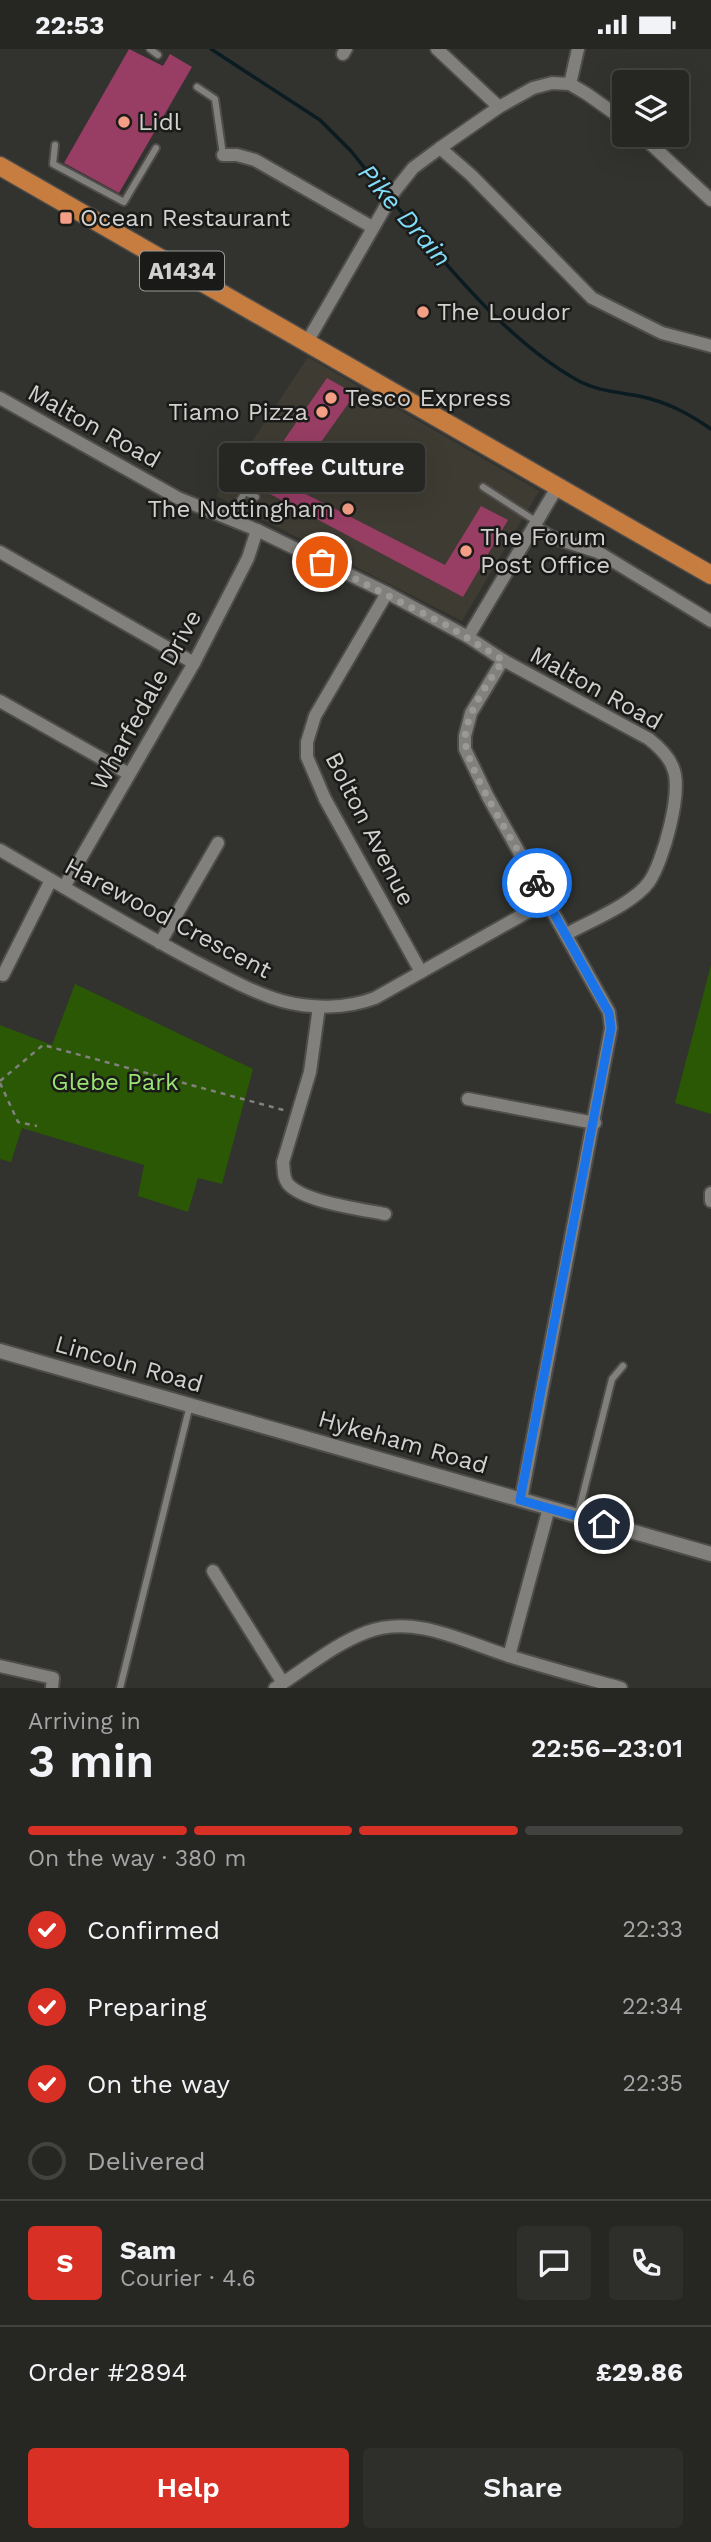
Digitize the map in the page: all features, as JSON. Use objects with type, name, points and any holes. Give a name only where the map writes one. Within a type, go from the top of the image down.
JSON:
[{"type":"main road","name":"A1434","points":[[0,166],[711,575]]},
{"type":"street","points":[[437,49],[499,107]]},
{"type":"street","points":[[570,84],[578,49]]},
{"type":"street","points":[[306,342],[372,227],[412,168],[499,107],[533,88],[552,83],[570,84],[612,111]]},
{"type":"street","points":[[654,147],[711,200]]},
{"type":"street","points":[[440,148],[471,175],[592,298],[662,333],[711,346]]},
{"type":"street","points":[[223,155],[248,157],[372,227]]},
{"type":"street","name":"Malton Road","points":[[0,398],[178,498],[257,530],[387,593],[649,739],[663,752],[674,768],[677,787],[658,864],[649,882],[638,893],[566,934]]},
{"type":"street","points":[[468,637],[558,486]]},
{"type":"street","points":[[535,524],[551,537],[598,552],[711,621]]},
{"type":"street","name":"Wharfedale Drive","points":[[64,887],[194,663],[248,558],[257,530]]},
{"type":"street","points":[[0,552],[194,663]]},
{"type":"street","name":"Bolton Avenue","points":[[387,593],[316,716],[307,742],[307,757],[325,799],[421,972]]},
{"type":"street","points":[[503,660],[471,713],[465,736],[465,749],[488,797],[609,1013],[611,1028],[595,1123],[520,1500]]},
{"type":"street","points":[[0,701],[129,774]]},
{"type":"street","points":[[160,943],[218,843]]},
{"type":"street","name":"Harewood Crescent","points":[[0,850],[160,943],[242,985],[282,1001],[318,1006],[353,1006],[376,998],[547,901]]},
{"type":"street","points":[[3,975],[51,880]]},
{"type":"street","points":[[318,1006],[310,1072],[284,1162],[284,1176],[289,1185],[302,1195],[385,1214]]},
{"type":"street","points":[[468,1099],[595,1123]]},
{"type":"street","name":"Lincoln Road","points":[[0,1352],[245,1420]]},
{"type":"street","name":"Hykeham Road","points":[[245,1420],[711,1554]]},
{"type":"street","points":[[509,1656],[549,1508]]},
{"type":"street","points":[[213,1571],[279,1686],[367,1632],[395,1627],[423,1628],[621,1688]]},
{"type":"street","points":[[0,1666],[53,1678],[52,1688]]},
{"type":"lane","points":[[150,49],[158,55]]},
{"type":"lane","points":[[197,87],[215,99],[223,155]]},
{"type":"lane","points":[[55,145],[53,164],[124,202],[156,148]]},
{"type":"lane","points":[[483,487],[535,524]]},
{"type":"lane","points":[[229,519],[245,492],[256,497]]},
{"type":"lane","points":[[577,1516],[612,1379],[623,1366]]},
{"type":"lane","points":[[120,1688],[190,1405]]},
{"type":"path","points":[[37,1126],[18,1122],[0,1082],[43,1045],[297,1114]]},
{"type":"shaded area","points":[[308,357],[539,491],[462,621],[216,496]]},
{"type":"green space","points":[[711,965],[711,1114],[675,1103]]},
{"type":"green space","name":"Glebe Park","points":[[75,984],[253,1069],[222,1184],[198,1178],[188,1212],[138,1196],[144,1165],[22,1128],[11,1162],[0,1159],[0,1025],[52,1045]]},
{"type":"building","name":"Lidl","points":[[129,49],[163,66],[170,54],[192,67],[119,193],[64,163]]},
{"type":"building","points":[[327,378],[355,394],[290,486],[445,565],[481,506],[508,520],[463,597],[253,485]]},
{"type":"waterway","name":"Pike Drain","points":[[211,49],[320,120],[351,151],[388,197]]},
{"type":"waterway","name":"Pike Drain","points":[[393,202],[478,299],[551,364],[592,387],[649,398],[668,405],[711,429]]},
{"type":"way so far","points":[[322,562],[448,626],[503,660],[471,713],[465,736],[465,749],[488,797],[537,883]]},
{"type":"place","name":"Lidl","points":[[124,122]]},
{"type":"place","name":"Ocean Restaurant","points":[[66,218]]},
{"type":"place","name":"The Loudor","points":[[423,312]]},
{"type":"place","name":"Tesco Express","points":[[331,398]]},
{"type":"place","name":"Tiamo Pizza","points":[[322,412]]},
{"type":"place","name":"The Nottingham","points":[[348,509]]},
{"type":"place","name":"The Forum Post Office","points":[[466,551]]},
{"type":"place","name":"Coffee Culture","points":[[322,562]]},
{"type":"route","points":[[537,883],[609,1013],[611,1028],[595,1123],[520,1500],[604,1524]]}]
